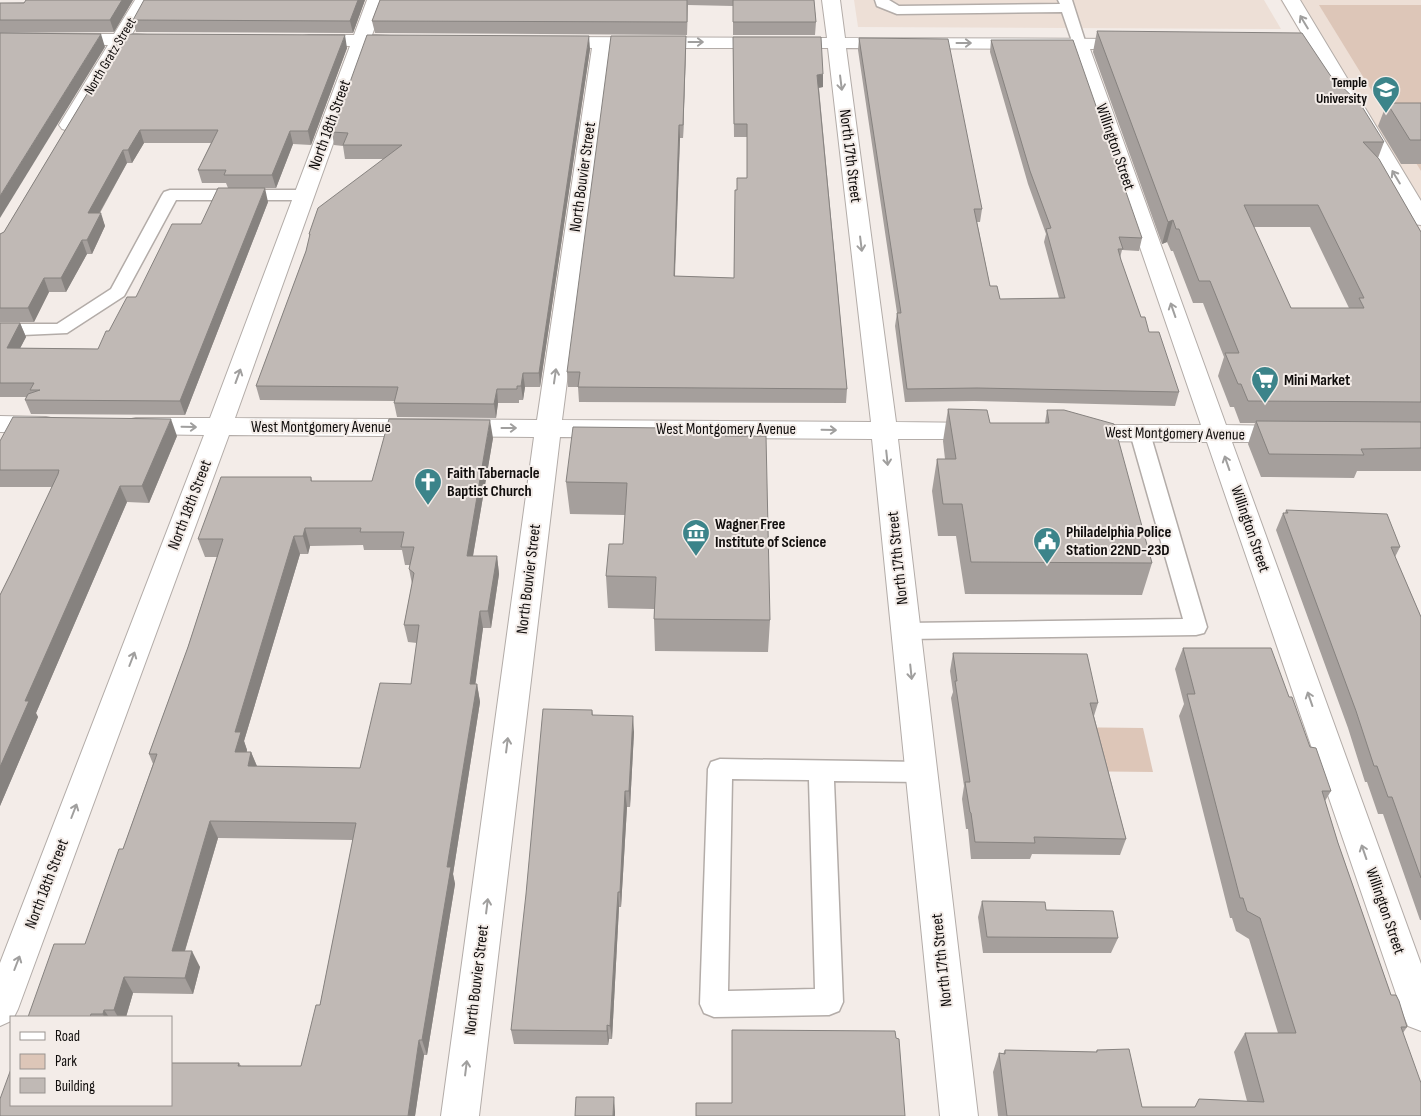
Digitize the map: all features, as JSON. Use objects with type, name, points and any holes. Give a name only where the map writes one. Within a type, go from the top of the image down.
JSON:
[{"type":"street","name":"North Gratz Street","points":[[60,139],[144,0]]},
{"type":"street","name":"North 18th Street","points":[[0,1009],[219,427],[376,0]]},
{"type":"street","name":"North 17th Street","points":[[832,0],[835,42],[884,430],[959,1116]]},
{"type":"street","points":[[1291,0],[1421,219]]},
{"type":"street","points":[[0,39],[177,40]]},
{"type":"street","points":[[293,40],[418,41]]},
{"type":"street","points":[[534,42],[1148,44]]},
{"type":"street","name":"North Bouvier Street","points":[[460,1116],[548,428],[602,42]]},
{"type":"street","name":"Willington Street","points":[[1079,44],[1421,1014]]},
{"type":"street","points":[[1255,44],[1318,44]]},
{"type":"street","points":[[0,424],[70,425]]},
{"type":"street","name":"West Montgomery Avenue","points":[[109,426],[1002,432]]},
{"type":"street","name":"West Montgomery Avenue","points":[[1052,432],[1314,434]]},
{"type":"lane","points":[[882,0],[882,3],[897,10],[1067,4],[1079,44]]},
{"type":"lane","points":[[0,330],[60,329],[118,292],[170,195],[304,195]]},
{"type":"lane","points":[[906,631],[1196,627],[1140,433]]},
{"type":"lane","points":[[821,770],[829,1002],[714,1004],[720,769],[821,770],[922,772]]},
{"type":"shaded area","points":[[854,0],[1264,0],[1281,29],[858,27]]},
{"type":"shaded area","name":"Temple University","points":[[1280,0],[1421,0],[1421,228]]},
{"type":"green space","points":[[1319,5],[1421,5],[1421,171]]},
{"type":"green space","points":[[963,726],[1143,728],[1153,772],[969,770]]},
{"type":"building","points":[[26,0],[122,0],[110,20],[0,20],[0,3],[24,3]]},
{"type":"building","points":[[144,0],[358,0],[350,21],[133,20]]},
{"type":"building","points":[[380,0],[687,0],[687,22],[372,21]]},
{"type":"building","points":[[733,0],[814,0],[816,22],[733,22]]},
{"type":"building","points":[[1097,31],[1302,33],[1330,75],[1361,105],[1384,142],[1363,142],[1379,159],[1421,232],[1421,402],[1248,401],[1241,384],[1238,384],[1225,353],[1239,353],[1210,281],[1199,281],[1179,229],[1176,229],[1173,220],[1168,222]],"holes":[[[1244,205],[1318,205],[1364,298],[1359,298],[1364,308],[1291,308]]]},
{"type":"building","points":[[0,33],[101,34],[0,196]]},
{"type":"building","points":[[123,34],[345,35],[308,131],[290,131],[272,175],[224,175],[226,170],[198,170],[218,130],[140,130],[128,150],[123,150],[88,213],[101,213],[87,240],[82,240],[61,278],[44,278],[28,308],[0,308],[0,234],[4,232]]},
{"type":"building","points":[[367,35],[589,36],[539,373],[523,373],[521,386],[517,386],[517,389],[497,389],[494,404],[394,403],[398,387],[256,386],[306,251],[309,234],[318,208],[402,145],[343,145],[348,133],[332,132]]},
{"type":"building","points":[[611,36],[686,36],[683,125],[679,125],[674,276],[734,278],[735,190],[737,190],[737,178],[747,178],[747,124],[734,124],[733,37],[821,37],[823,74],[817,75],[847,389],[578,387],[580,372],[567,372]]},
{"type":"building","points":[[859,38],[948,39],[982,209],[974,209],[990,286],[997,286],[1000,299],[1065,298],[1046,229],[1051,228],[1030,171],[991,40],[1073,40],[1142,238],[1119,237],[1123,249],[1118,249],[1121,260],[1141,317],[1145,317],[1149,332],[1159,332],[1179,392],[977,388],[907,389],[897,313],[901,313]]},
{"type":"building","points":[[1387,103],[1421,103],[1421,140],[1410,140]]},
{"type":"building","points":[[218,188],[265,188],[180,401],[25,400],[28,394],[40,390],[30,390],[34,383],[0,383],[0,323],[20,323],[7,348],[98,349],[106,331],[109,331],[127,297],[136,297],[172,224],[201,224]]},
{"type":"building","name":"Philadelphia Police Station 22ND-23D","points":[[948,409],[987,410],[990,423],[1049,423],[1047,410],[1064,410],[1114,424],[1152,563],[971,562],[962,504],[943,504],[937,459],[956,459]]},
{"type":"building","points":[[13,417],[171,419],[142,486],[120,486],[25,701],[29,701],[0,767],[0,595],[59,470],[0,470],[0,441]]},
{"type":"building","points":[[389,419],[490,420],[467,556],[497,556],[488,611],[480,611],[470,684],[477,684],[447,867],[451,867],[422,1040],[419,1040],[408,1116],[0,1116],[0,1099],[10,1072],[10,1106],[172,1106],[172,1063],[239,1063],[238,1066],[301,1066],[316,1005],[320,1005],[356,823],[210,821],[172,951],[192,951],[185,978],[124,977],[114,1010],[104,1010],[103,1014],[91,1014],[90,1016],[28,1016],[54,944],[85,944],[119,849],[123,849],[157,754],[149,754],[188,647],[223,539],[198,539],[221,477],[311,477],[311,481],[372,481]],"holes":[[[305,528],[361,528],[360,532],[404,532],[401,547],[414,547],[409,569],[414,573],[404,625],[419,625],[411,684],[380,683],[360,768],[248,766],[251,752],[235,752],[241,732],[235,732],[294,536],[303,536]]]},
{"type":"building","points":[[1256,421],[1421,422],[1421,448],[1361,449],[1364,455],[1269,454]]},
{"type":"building","name":"Wagner Free Institute of Science","points":[[573,427],[669,428],[669,432],[725,432],[725,436],[766,436],[770,620],[654,619],[656,577],[606,576],[609,544],[623,544],[627,483],[566,482]]},
{"type":"building","points":[[1286,510],[1387,514],[1400,547],[1391,547],[1421,617],[1421,878],[1392,797],[1388,797],[1377,766],[1374,766],[1356,711],[1283,513],[1288,513]]},
{"type":"building","points":[[1183,648],[1271,648],[1289,697],[1292,697],[1310,747],[1316,748],[1331,791],[1322,791],[1338,843],[1391,995],[1396,995],[1399,1001],[1407,1027],[1401,1027],[1421,1083],[1421,1116],[1007,1116],[999,1053],[1005,1054],[1005,1050],[1097,1052],[1097,1050],[1129,1049],[1142,1107],[1195,1107],[1199,1099],[1264,1102],[1245,1033],[1296,1033],[1260,918],[1247,911],[1243,898],[1240,898],[1187,694],[1195,694]]},
{"type":"building","points":[[953,653],[1087,654],[1098,703],[1090,703],[1126,839],[1034,837],[1035,843],[975,842],[965,782],[970,782],[955,681],[957,681]]},
{"type":"building","points":[[543,709],[592,710],[592,715],[633,716],[629,791],[625,791],[610,1026],[607,1025],[607,1031],[511,1030]]},
{"type":"building","points":[[982,901],[1045,902],[1046,910],[1113,911],[1118,938],[987,937]]},
{"type":"building","points":[[732,1030],[895,1031],[896,1038],[899,1039],[905,1116],[696,1116],[696,1103],[732,1103]]},
{"type":"building","points":[[576,1097],[614,1097],[613,1116],[575,1116]]},
{"type":"place","name":"Temple University","points":[[1386,114]]},
{"type":"place","name":"Mini Market","points":[[1265,404]]},
{"type":"place","name":"Faith Tabernacle Baptist Church","points":[[428,506]]},
{"type":"place","name":"Wagner Free Institute of Science","points":[[696,557]]},
{"type":"place","name":"Philadelphia Police Station 22ND-23D","points":[[1047,565]]}]
